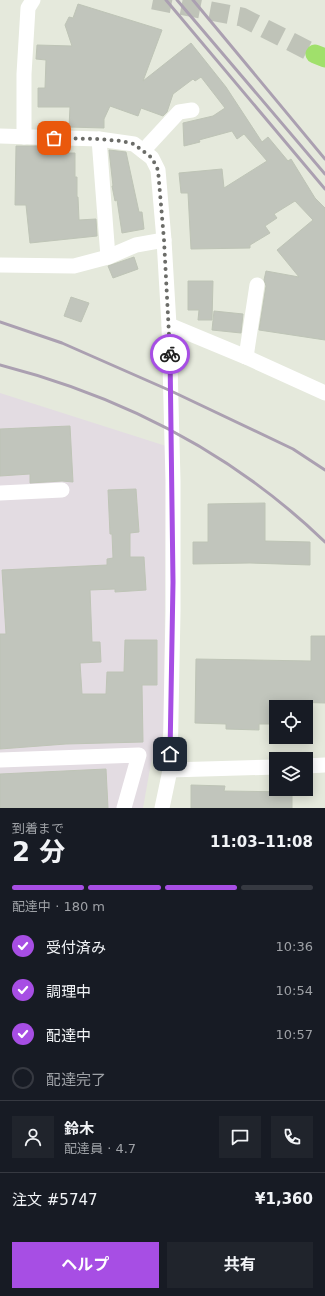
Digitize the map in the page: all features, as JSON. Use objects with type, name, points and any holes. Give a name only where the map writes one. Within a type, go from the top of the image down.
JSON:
[{"type":"street","points":[[24,138],[24,74],[28,8],[33,0]]},
{"type":"street","points":[[143,151],[178,112],[192,110]]},
{"type":"street","points":[[0,136],[24,138],[99,139],[134,144],[152,158],[158,170],[169,324],[173,612],[170,770],[162,808]]},
{"type":"street","points":[[99,139],[108,257]]},
{"type":"street","points":[[0,265],[74,266],[108,257],[136,245],[164,240]]},
{"type":"street","points":[[246,357],[257,285]]},
{"type":"street","points":[[169,324],[325,393]]},
{"type":"street","points":[[0,492],[62,490]]},
{"type":"street","points":[[0,760],[139,755],[124,808]]},
{"type":"street","points":[[313,766],[325,765]]},
{"type":"street","points":[[170,770],[269,767]]},
{"type":"shaded area","points":[[0,393],[166,446],[164,731],[151,763],[143,808],[0,808]]},
{"type":"building","points":[[78,4],[162,30],[143,81],[191,43],[226,87],[262,142],[268,137],[288,161],[291,159],[315,198],[325,208],[325,340],[259,330],[266,286],[264,280],[266,271],[299,277],[277,250],[313,220],[295,201],[274,214],[277,218],[265,226],[270,233],[250,245],[250,248],[191,249],[188,193],[181,193],[179,173],[222,169],[224,188],[267,161],[244,134],[237,139],[232,131],[199,140],[200,142],[184,146],[183,123],[213,116],[225,108],[201,77],[195,81],[193,79],[173,94],[167,112],[163,116],[141,108],[138,116],[110,106],[104,119],[104,128],[69,127],[70,107],[38,107],[38,88],[45,88],[46,60],[36,59],[37,45],[72,46],[65,25],[69,17],[73,18]]},
{"type":"building","points":[[16,146],[47,146],[47,153],[75,153],[75,177],[77,177],[79,220],[96,219],[97,236],[30,243],[26,205],[15,205]]},
{"type":"building","points":[[109,150],[126,152],[139,212],[142,212],[144,229],[122,233],[117,200],[115,201],[112,186]]},
{"type":"building","points":[[134,257],[138,269],[113,278],[108,266]]},
{"type":"building","points":[[188,281],[213,281],[212,320],[198,320],[199,310],[188,310]]},
{"type":"building","points":[[71,297],[89,303],[81,322],[64,316]]},
{"type":"building","points":[[214,311],[243,314],[241,333],[212,330]]},
{"type":"building","points":[[70,426],[73,482],[62,481],[30,483],[30,474],[0,476],[0,429]]},
{"type":"building","points":[[136,489],[139,532],[130,533],[130,557],[144,557],[146,590],[115,592],[115,589],[90,590],[92,642],[100,642],[101,662],[80,663],[82,694],[106,694],[107,672],[124,672],[125,640],[157,640],[157,685],[142,685],[143,742],[66,744],[0,749],[0,634],[6,634],[2,570],[107,565],[107,559],[113,558],[112,534],[110,534],[108,490]]},
{"type":"building","points":[[265,503],[265,541],[310,542],[310,565],[250,563],[193,564],[193,542],[208,542],[208,504]]},
{"type":"building","points":[[311,636],[325,636],[325,703],[313,703],[313,700],[269,700],[269,724],[259,724],[259,730],[226,729],[226,724],[195,723],[196,659],[311,661]]},
{"type":"building","points":[[106,769],[108,808],[0,808],[0,774]]},
{"type":"building","points":[[191,785],[225,786],[224,791],[269,792],[269,796],[292,796],[292,808],[191,808]]},
{"type":"tunnel","points":[[153,0],[242,17],[315,54]]},
{"type":"railway","points":[[166,0],[325,189]]},
{"type":"railway","points":[[177,0],[325,174]]},
{"type":"railway","points":[[193,0],[325,159]]},
{"type":"railway","points":[[0,322],[62,343],[171,391],[293,449],[325,470]]},
{"type":"railway","points":[[0,365],[46,378],[90,394],[133,412],[174,432],[214,455],[253,481],[290,510],[325,542]]},
{"type":"way so far","points":[[54,138],[121,141],[134,144],[152,158],[158,170],[164,240],[170,354]]},
{"type":"route","points":[[170,354],[173,582],[170,754]]}]
